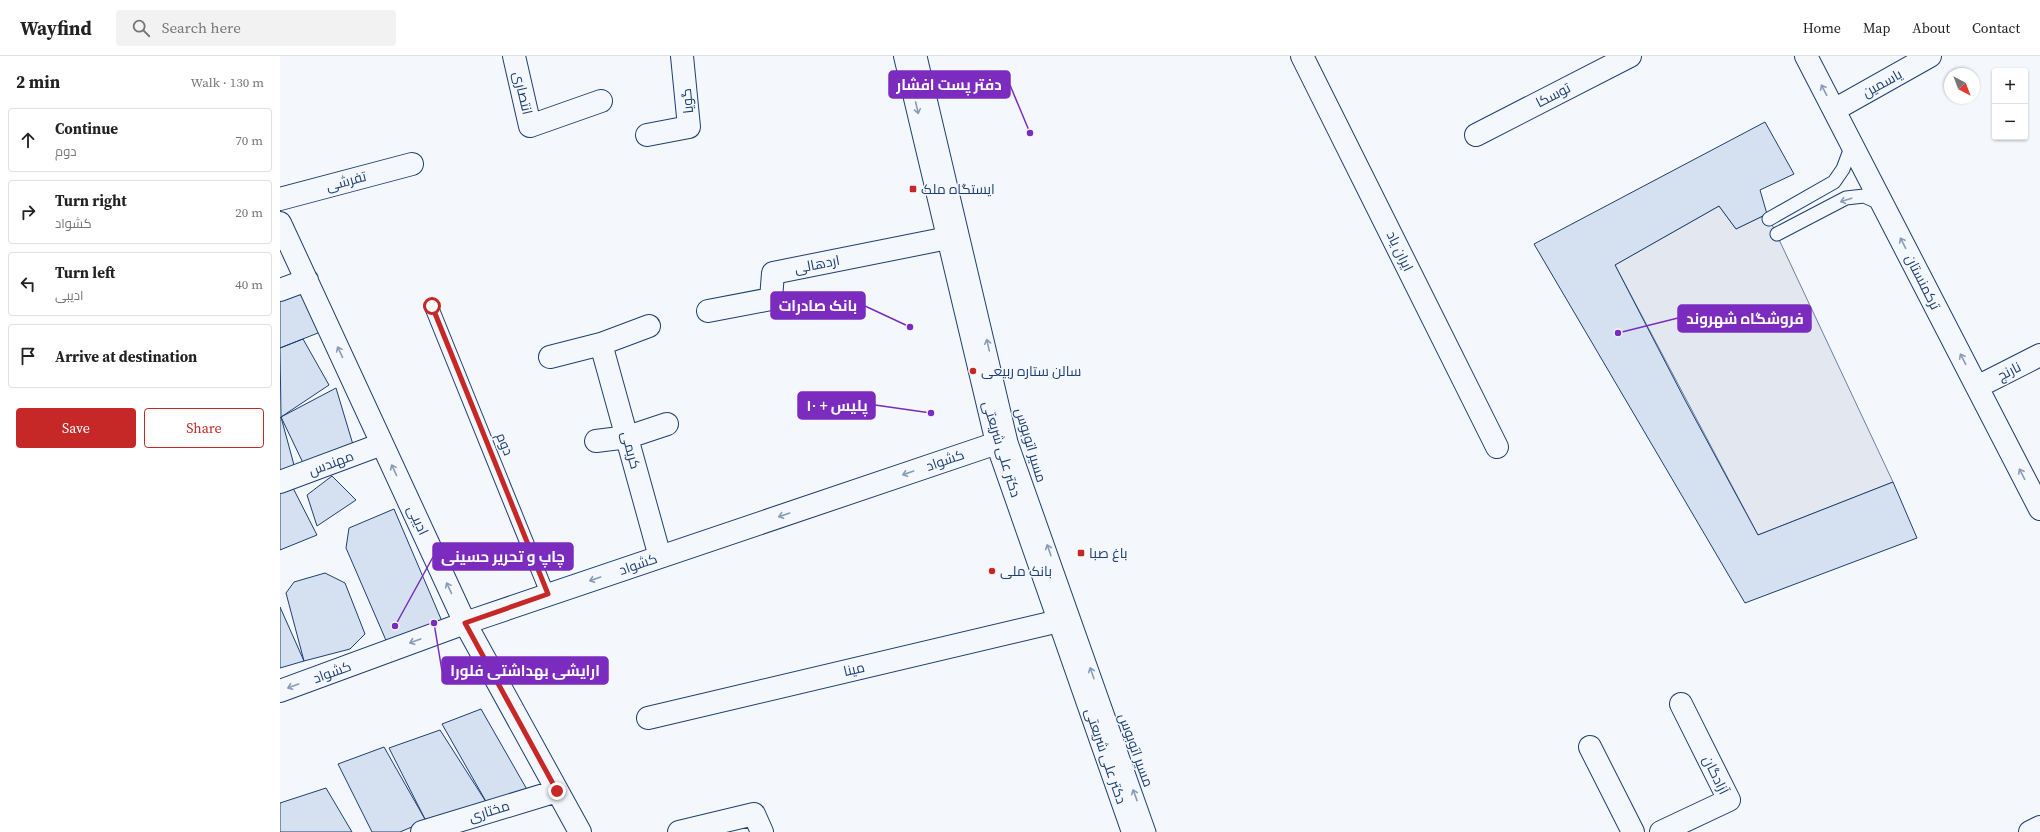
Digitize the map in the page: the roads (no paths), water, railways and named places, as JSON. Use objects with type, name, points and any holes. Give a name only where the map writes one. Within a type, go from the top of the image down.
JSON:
[{"type":"street","name":"انتصاری","points":[[514,56],[530,126],[601,101]]},
{"type":"street","name":"گویا","points":[[647,135],[689,127],[682,56]]},
{"type":"street","name":"دکتر علی شریعتی","points":[[905,56],[998,442],[1133,832]]},
{"type":"street","name":"ایران یاد","points":[[1302,56],[1497,447]]},
{"type":"street","name":"توسکا","points":[[1476,135],[1630,56]]},
{"type":"street","name":"ترکمنستان","points":[[1806,56],[2040,509]]},
{"type":"street","name":"یاسمین","points":[[1834,110],[1930,56]]},
{"type":"street","name":"تفرشی","points":[[280,199],[412,164]]},
{"type":"street","name":"ادیبی","points":[[280,222],[465,623],[580,832]]},
{"type":"street","name":"اردهالی","points":[[708,310],[771,299],[773,273],[948,238]]},
{"type":"street","points":[[280,290],[307,280]]},
{"type":"street","points":[[550,357],[601,344],[649,326]]},
{"type":"street","name":"کریمی","points":[[601,344],[628,436],[660,556]]},
{"type":"street","name":"نارنج","points":[[1977,387],[2040,355]]},
{"type":"street","points":[[596,441],[628,436],[667,424]]},
{"type":"street","name":"کشواد","points":[[280,691],[548,594],[998,442]]},
{"type":"street","name":"مهندس","points":[[280,482],[382,444]]},
{"type":"street","name":"مینا","points":[[648,718],[1059,620]]},
{"type":"street","name":"آزادگان","points":[[1661,832],[1729,800],[1681,704]]},
{"type":"street","points":[[1590,747],[1634,832]]},
{"type":"street","name":"مختاری","points":[[422,832],[557,791]]},
{"type":"street","points":[[679,832],[758,823]]},
{"type":"street","points":[[2030,832],[2040,827]]},
{"type":"lane","name":"مسیر اتوبوس","points":[[920,56],[1011,442],[1149,832]]},
{"type":"lane","points":[[1769,219],[1834,182],[1843,169],[1852,145]]},
{"type":"lane","points":[[1776,234],[1846,198],[1864,196],[1882,204]]},
{"type":"lane","name":"دوم","points":[[432,306],[548,594]]},
{"type":"place","name":"دفتر پست افشار","points":[[1030,133]]},
{"type":"place","name":"ایستگاه ملک","points":[[913,189]]},
{"type":"place","name":"بانک صادرات","points":[[910,327]]},
{"type":"place","name":"فروشگاه شهروند","points":[[1618,333]]},
{"type":"place","name":"سالن ستاره ربیعی","points":[[973,371]]},
{"type":"place","name":"پلیس + ۱۰","points":[[931,413]]},
{"type":"place","name":"باغ صبا","points":[[1081,553]]},
{"type":"place","name":"بانک ملی","points":[[992,571]]},
{"type":"place","name":"ارایشی بهداشتی فلورا","points":[[434,623]]},
{"type":"place","name":"چاپ و تحریر حسینی","points":[[395,626]]}]
